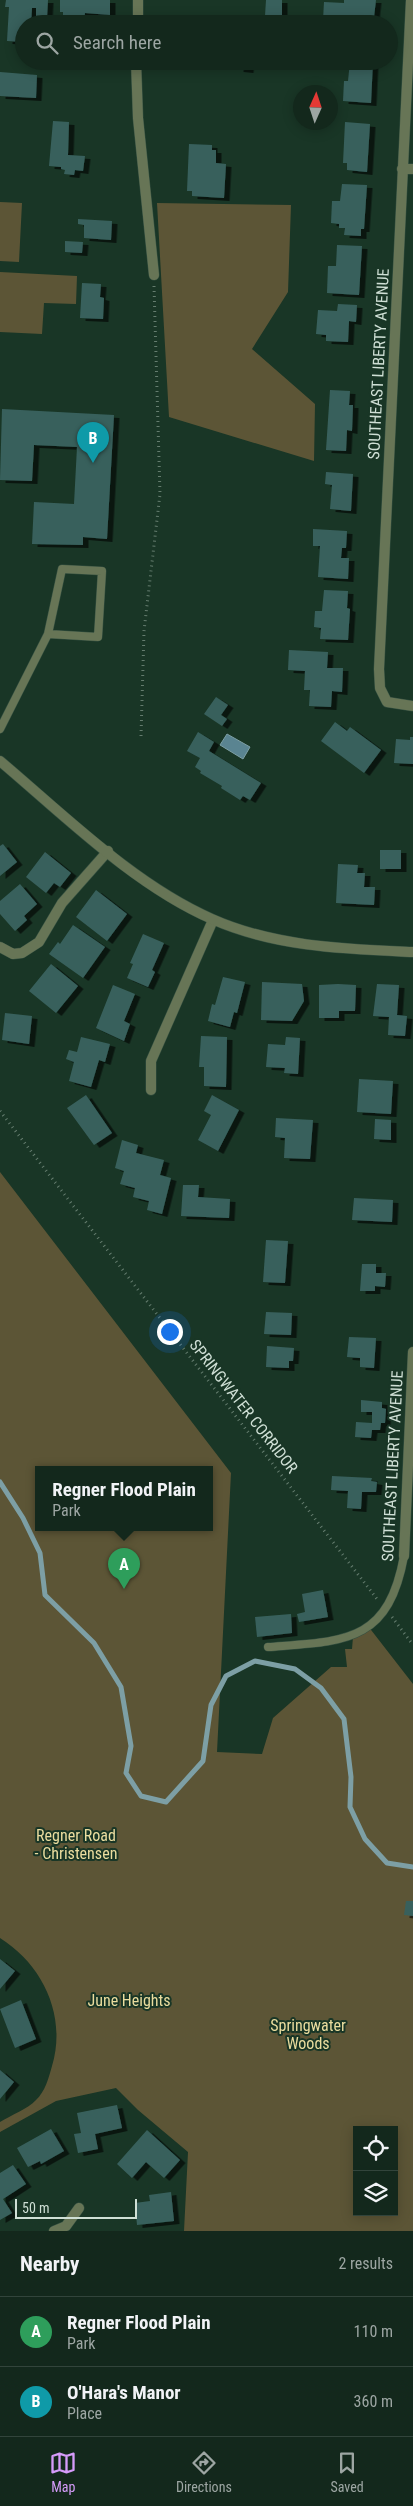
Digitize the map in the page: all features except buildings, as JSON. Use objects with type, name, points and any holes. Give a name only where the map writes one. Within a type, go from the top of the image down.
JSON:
[{"type":"street","points":[[138,0],[138,15]]},
{"type":"street","name":"SOUTHEAST LIBERTY AVENUE","points":[[411,0],[380,688],[387,702],[413,706]]},
{"type":"street","points":[[136,70],[138,118],[154,275]]},
{"type":"street","points":[[402,169],[413,169]]},
{"type":"street","points":[[0,761],[154,887],[213,920],[246,931],[295,943],[364,950],[413,952]]},
{"type":"street","points":[[0,948],[13,954],[22,953],[39,942],[62,903],[108,851]]},
{"type":"street","points":[[151,1090],[151,1062],[213,920]]},
{"type":"street","name":"SOUTHEAST LIBERTY AVENUE","points":[[404,1556],[413,1352]]},
{"type":"street","points":[[54,2231],[66,2226],[79,2208]]},
{"type":"lane","points":[[0,729],[48,634],[62,569],[102,571],[98,637],[48,634]]},
{"type":"lane","name":"SOUTHEAST LIBERTY AVENUE","points":[[268,1647],[355,1636],[373,1623],[397,1590],[404,1556]]},
{"type":"path","points":[[141,736],[144,631],[160,494],[154,275]]},
{"type":"path","name":"SPRINGWATER CORRIDOR","points":[[0,1111],[413,1645]]},
{"type":"green space","points":[[0,202],[22,203],[19,262],[0,261]]},
{"type":"green space","points":[[157,203],[291,205],[288,292],[252,349],[315,404],[314,461],[169,417]]},
{"type":"green space","points":[[0,272],[77,276],[76,304],[44,303],[42,334],[0,332]]},
{"type":"green space","points":[[0,1172],[231,1473],[217,1752],[262,1754],[273,1718],[331,1667],[347,1667],[345,1649],[352,1649],[353,1637],[368,1626],[413,1684],[413,2231],[184,2231],[188,2152],[138,2110],[116,2088],[56,2101],[0,2132],[0,2122],[24,2109],[39,2097],[48,2079],[56,2047],[56,2029],[48,1993],[28,1962],[0,1938]]},
{"type":"water","points":[[227,734],[250,747],[243,759],[220,745]]},
{"type":"waterway","points":[[0,1482],[23,1518],[40,1553],[45,1595],[94,1643],[121,1687],[131,1746],[126,1773],[141,1796],[166,1802],[203,1761],[211,1705],[226,1676],[255,1661],[295,1669],[321,1688],[344,1719],[351,1777],[350,1807],[365,1839],[387,1863],[413,1867]]},
{"type":"place","name":"O'Hara's Manor","points":[[93,463]]},
{"type":"place","name":"Regner Flood Plain","points":[[124,1589]]},
{"type":"park label","name":"Regner Road - Christensen","points":[[76,1844]]},
{"type":"park label","name":"June Heights","points":[[129,2000]]},
{"type":"park label","name":"Springwater Woods","points":[[308,2034]]}]
